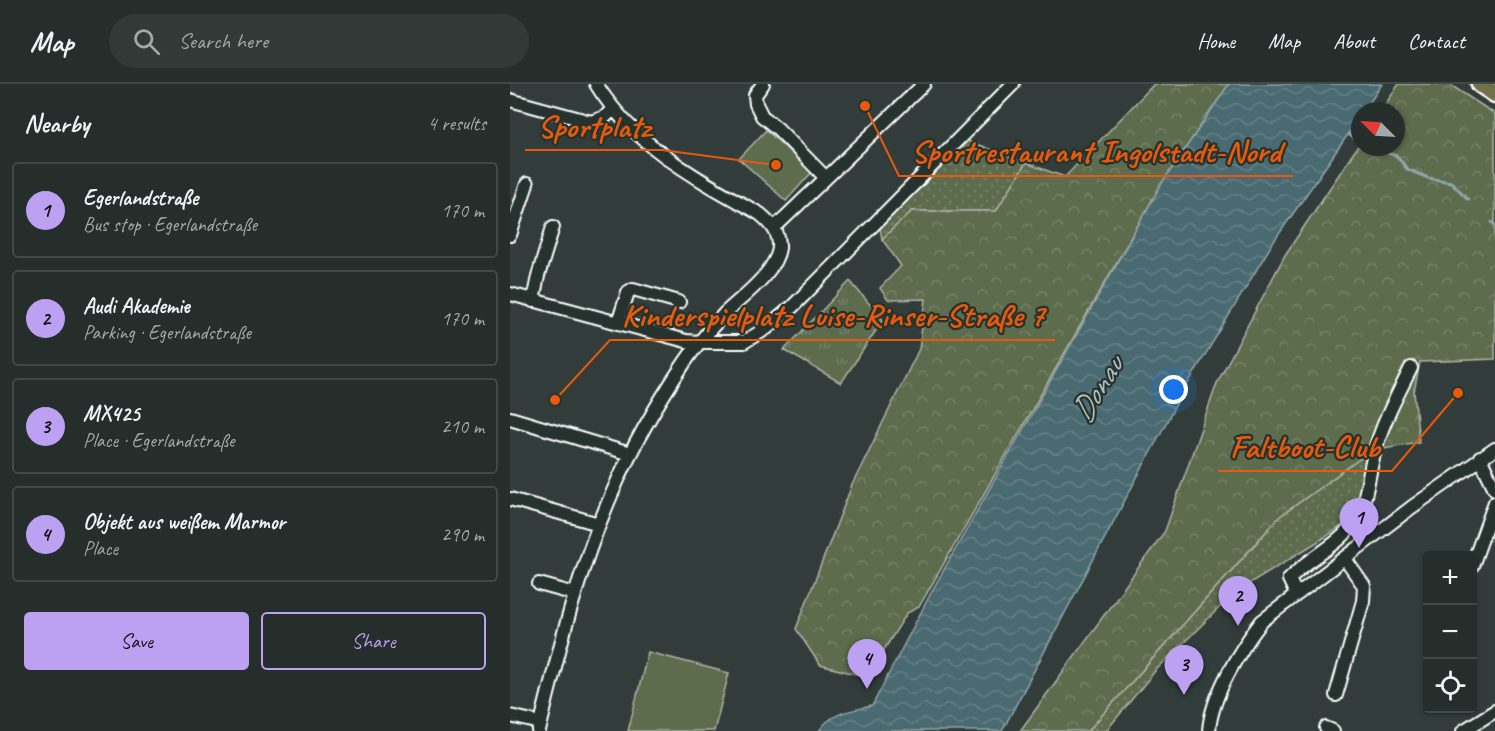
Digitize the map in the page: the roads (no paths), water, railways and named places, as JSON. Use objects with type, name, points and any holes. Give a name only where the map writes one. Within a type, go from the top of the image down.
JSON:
[{"type":"highway","points":[[1480,84],[1495,94]]},
{"type":"street","points":[[510,716],[540,727],[575,594],[599,524],[630,454],[666,390],[699,342],[770,269],[779,249],[774,228],[760,214],[671,162],[646,143],[613,109],[596,84]]},
{"type":"street","points":[[763,84],[755,95],[756,104],[762,116],[826,178]]},
{"type":"street","points":[[774,228],[924,84]]},
{"type":"street","points":[[510,294],[686,341],[744,342],[767,328],[792,307],[1013,84]]},
{"type":"street","points":[[510,100],[591,122],[605,117],[613,109]]},
{"type":"street","points":[[510,235],[527,184]]},
{"type":"street","points":[[533,301],[553,227]]},
{"type":"street","points":[[618,323],[628,292],[633,290],[679,302]]},
{"type":"street","points":[[1296,594],[1289,579],[1344,534],[1355,521],[1363,505],[1374,452],[1390,409],[1411,368]]},
{"type":"street","points":[[510,418],[630,454]]},
{"type":"street","points":[[1209,731],[1226,679],[1244,644],[1262,621],[1495,449]]},
{"type":"street","points":[[1480,458],[1495,489]]},
{"type":"street","points":[[510,499],[599,524]]},
{"type":"street","points":[[1477,554],[1495,502]]},
{"type":"street","points":[[1336,695],[1363,601],[1364,586],[1345,559]]},
{"type":"street","points":[[539,584],[575,594]]},
{"type":"street","points":[[1463,731],[1495,711]]},
{"type":"water","name":"Donau","points":[[1229,84],[1382,84],[1370,102],[1351,102],[1351,130],[1272,244],[1182,393],[1002,731],[819,731],[836,716],[872,706],[933,589],[1162,183]]},
{"type":"waterway","points":[[1397,156],[1407,169],[1428,178],[1451,182],[1468,199]]},
{"type":"waterway","points":[[1492,222],[1495,225]]},
{"type":"place","name":"Sportrestaurant Ingolstadt-Nord","points":[[865,106]]},
{"type":"place","name":"Sportplatz","points":[[776,165]]},
{"type":"place","name":"Faltboot-Club","points":[[1458,393]]},
{"type":"place","name":"Kinderspielplatz Luise-Rinser-Straße 7","points":[[555,400]]},
{"type":"place","name":"Egerlandstraße","points":[[1359,548]]},
{"type":"place","name":"Audi Akademie","points":[[1238,626]]},
{"type":"place","name":"Objekt aus weißem Marmor","points":[[867,689]]},
{"type":"place","name":"MX425","points":[[1184,695]]}]
